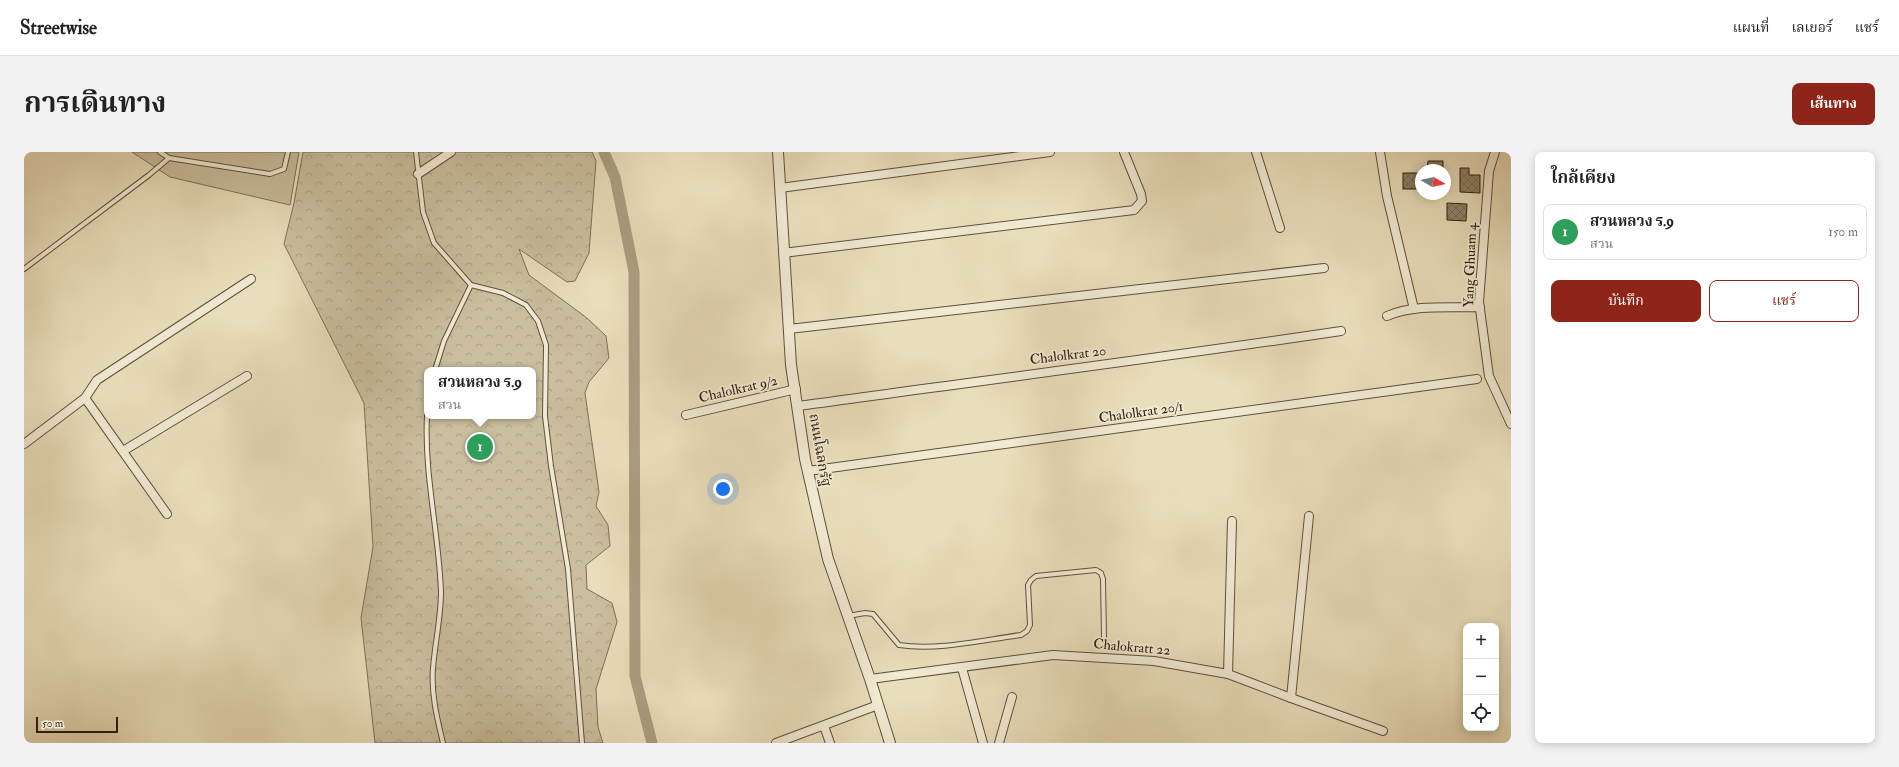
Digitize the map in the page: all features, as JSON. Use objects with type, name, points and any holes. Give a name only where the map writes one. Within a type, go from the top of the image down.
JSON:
[{"type":"street","points":[[418,174],[451,152]]},
{"type":"street","name":"ถนนโฉลกรัฐ","points":[[778,152],[783,253],[792,365],[808,471],[828,559],[870,679],[890,743]]},
{"type":"street","points":[[780,188],[1050,152]]},
{"type":"street","points":[[783,253],[1134,210],[1142,201],[1141,194],[1124,152]]},
{"type":"street","points":[[1256,152],[1280,228]]},
{"type":"street","points":[[1380,152],[1386,196],[1414,309]]},
{"type":"street","name":"Yang Ghuam 4","points":[[1495,152],[1489,171],[1480,307],[1489,376],[1511,424]]},
{"type":"street","points":[[789,329],[1324,268]]},
{"type":"street","points":[[24,444],[86,398],[97,380],[251,278]]},
{"type":"street","points":[[1387,316],[1401,310],[1480,307]]},
{"type":"street","name":"Chalolkrat 20","points":[[798,406],[1060,369],[1216,350],[1341,331]]},
{"type":"street","points":[[123,451],[247,376]]},
{"type":"street","name":"Chalolkrat 20/1","points":[[808,471],[1477,378]]},
{"type":"street","name":"Chalolkrat 9/2","points":[[686,415],[796,389]]},
{"type":"street","points":[[86,398],[167,514]]},
{"type":"street","points":[[1290,698],[1309,516]]},
{"type":"street","points":[[1228,674],[1232,521]]},
{"type":"street","name":"Chalokratt 22","points":[[870,679],[1059,654],[1162,662],[1228,674],[1290,698],[1383,730]]},
{"type":"street","points":[[962,668],[983,743]]},
{"type":"street","points":[[1000,743],[1012,696]]},
{"type":"street","points":[[776,743],[878,705]]},
{"type":"street","points":[[824,726],[830,743]]},
{"type":"lane","points":[[160,152],[169,158],[270,174],[284,169],[288,152]]},
{"type":"lane","points":[[416,152],[423,212],[434,243],[471,285],[503,293],[526,305],[538,321],[546,345],[545,416],[550,466],[568,569],[582,743]]},
{"type":"lane","points":[[24,269],[149,175],[169,158]]},
{"type":"lane","points":[[436,367],[444,341],[471,285]]},
{"type":"lane","points":[[427,419],[426,456],[439,564],[441,594],[433,669],[433,697],[443,743]]},
{"type":"lane","points":[[848,616],[865,613],[872,614],[899,645],[945,645],[1021,635],[1027,631],[1030,625],[1028,585],[1031,580],[1036,576],[1096,570],[1100,573],[1103,579],[1104,638]]},
{"type":"green space","points":[[132,152],[299,152],[290,205],[170,177]]},
{"type":"green space","points":[[303,152],[592,152],[596,161],[589,253],[575,281],[567,282],[519,249],[529,275],[587,318],[606,336],[609,358],[589,382],[585,393],[599,492],[596,506],[608,525],[610,546],[586,565],[587,589],[612,603],[617,622],[596,689],[598,727],[603,743],[375,743],[361,618],[373,547],[364,403],[284,244],[294,203]]},
{"type":"building","points":[[1428,161],[1443,161],[1443,164],[1428,164]]},
{"type":"building","points":[[1460,168],[1469,168],[1469,175],[1480,175],[1480,193],[1460,192]]},
{"type":"building","points":[[1403,173],[1415,173],[1415,189],[1403,189]]},
{"type":"building","points":[[1447,203],[1467,204],[1466,221],[1447,220]]},
{"type":"waterway","points":[[604,152],[615,177],[634,272],[635,676],[652,743]]},
{"type":"place","name":"สวนหลวง ร.9","points":[[480,447]]}]
